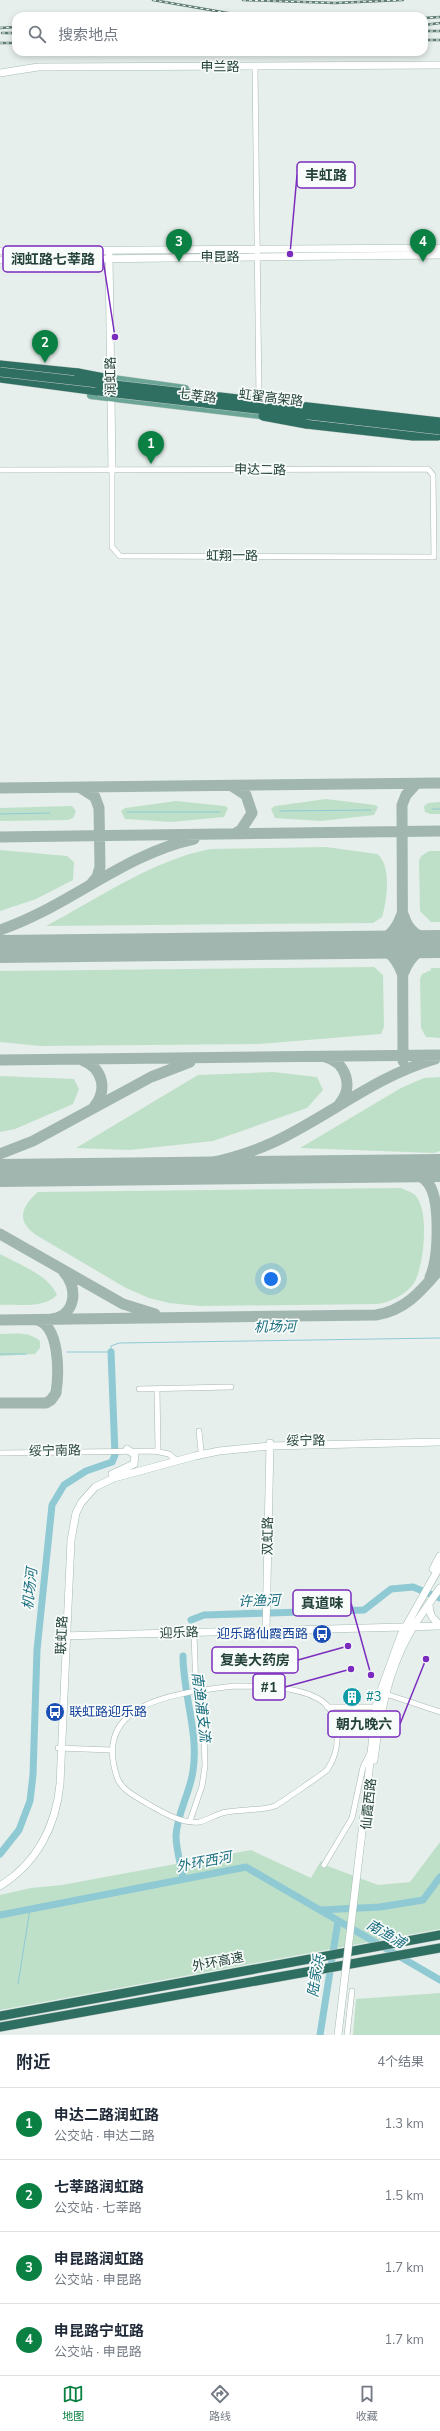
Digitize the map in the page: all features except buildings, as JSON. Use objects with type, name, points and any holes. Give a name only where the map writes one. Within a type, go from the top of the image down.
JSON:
[{"type":"highway","points":[[0,366],[78,373],[152,388]]},
{"type":"highway","points":[[0,372],[152,388]]},
{"type":"highway","name":"虹翟高架路","points":[[0,378],[229,406],[439,434]]},
{"type":"highway","name":"虹翟高架路","points":[[152,388],[440,421]]},
{"type":"highway","points":[[229,406],[300,423],[413,436],[439,434]]},
{"type":"highway","name":"外环高速","points":[[0,2016],[440,1934]]},
{"type":"highway","name":"外环高速","points":[[0,2027],[440,1948]]},
{"type":"main road","name":"申兰路","points":[[0,73],[38,67],[440,65]]},
{"type":"main road","name":"申昆路","points":[[0,260],[108,259],[440,248]]},
{"type":"main road","name":"申昆路","points":[[0,251],[107,250],[440,256]]},
{"type":"main road","name":"润虹路","points":[[107,250],[112,397],[112,470]]},
{"type":"main road","points":[[0,361],[80,370],[111,378]]},
{"type":"main road","name":"七莘路","points":[[0,366],[111,378],[259,399],[440,421]]},
{"type":"main road","name":"七莘路","points":[[0,382],[258,415],[439,434]]},
{"type":"main road","points":[[258,415],[259,399]]},
{"type":"main road","name":"绥宁路","points":[[175,1460],[220,1451],[270,1444],[440,1438]]},
{"type":"main road","name":"绥宁路","points":[[175,1460],[201,1451],[244,1443],[440,1442]]},
{"type":"main road","name":"双虹路","points":[[266,1627],[270,1444]]},
{"type":"main road","points":[[112,1474],[134,1464],[135,1455],[127,1450]]},
{"type":"main road","name":"联虹路","points":[[18,1870],[35,1854],[47,1834],[59,1797],[67,1540],[72,1512],[77,1501],[93,1484],[112,1474],[175,1460]]},
{"type":"main road","name":"联虹路","points":[[18,1870],[32,1852],[48,1821],[55,1797],[64,1636],[72,1533],[76,1513],[81,1503],[95,1487],[104,1482],[175,1460]]},
{"type":"main road","points":[[440,1556],[429,1603],[429,1611],[432,1618],[440,1625]]},
{"type":"main road","points":[[419,1598],[436,1575],[440,1566]]},
{"type":"main road","name":"仙霞西路","points":[[338,2035],[375,1752],[386,1694],[401,1652],[414,1627],[440,1588]]},
{"type":"main road","name":"仙霞西路","points":[[405,1627],[408,1614],[419,1598]]},
{"type":"main road","name":"仙霞西路","points":[[343,2035],[363,1840],[370,1752],[376,1707],[388,1665],[419,1598]]},
{"type":"main road","points":[[396,1627],[408,1614]]},
{"type":"main road","name":"迎乐路","points":[[64,1636],[194,1632],[266,1627],[414,1627],[440,1625]]},
{"type":"main road","points":[[0,1881],[18,1870]]},
{"type":"main road","points":[[0,1886],[18,1870]]},
{"type":"street","points":[[255,67],[259,399]]},
{"type":"street","name":"申达二路","points":[[0,470],[428,469],[433,475],[434,557]]},
{"type":"street","name":"虹翔一路","points":[[112,470],[112,547],[120,556],[434,557]]},
{"type":"street","points":[[139,1389],[231,1386]]},
{"type":"street","points":[[156,1389],[158,1451],[175,1460]]},
{"type":"street","points":[[199,1430],[201,1451]]},
{"type":"street","name":"绥宁南路","points":[[0,1453],[109,1450],[158,1451]]},
{"type":"street","points":[[188,1821],[202,1786],[205,1766],[204,1733],[195,1691],[194,1632]]},
{"type":"street","points":[[234,1686],[278,1688],[316,1697],[328,1707],[336,1726],[337,1742],[334,1757],[326,1771],[276,1805],[263,1809],[224,1812],[199,1822],[174,1817],[130,1793],[118,1781],[112,1763],[111,1750],[117,1729],[126,1717],[137,1709],[180,1693],[195,1691],[234,1686]]},
{"type":"street","points":[[386,1694],[440,1712]]},
{"type":"street","points":[[328,1707],[376,1707]]},
{"type":"street","points":[[58,1748],[111,1750]]},
{"type":"street","points":[[324,1865],[354,1811],[363,1767],[370,1752]]},
{"type":"street","points":[[347,2035],[352,1991]]},
{"type":"green space","points":[[326,799],[375,805],[378,807],[374,815],[321,821],[275,818],[271,809],[275,806]]},
{"type":"green space","points":[[176,801],[225,806],[228,808],[224,817],[172,822],[125,819],[121,811],[125,808]]},
{"type":"green space","points":[[440,802],[440,814],[430,814],[425,812],[424,806],[428,803]]},
{"type":"green space","points":[[72,806],[76,811],[73,818],[68,820],[0,821],[0,808]]},
{"type":"green space","points":[[326,847],[377,854],[382,859],[385,866],[387,893],[382,917],[373,923],[46,926],[147,871],[189,854],[210,849]]},
{"type":"green space","points":[[0,850],[67,856],[74,862],[73,880],[36,899],[0,911]]},
{"type":"green space","points":[[429,851],[440,851],[440,922],[431,922],[420,911],[419,861],[421,856]]},
{"type":"green space","points":[[374,967],[383,975],[384,1027],[381,1034],[259,1044],[41,1046],[0,1042],[0,971]]},
{"type":"green space","points":[[431,968],[440,968],[440,1038],[426,1037],[421,1028],[420,979],[422,974],[431,970]]},
{"type":"green space","points":[[273,1072],[317,1077],[323,1090],[307,1108],[213,1141],[130,1150],[76,1148],[198,1075]]},
{"type":"green space","points":[[0,1076],[74,1079],[79,1089],[73,1104],[15,1129],[0,1132]]},
{"type":"green space","points":[[440,1077],[440,1151],[434,1153],[300,1148],[401,1088],[424,1078]]},
{"type":"green space","points":[[401,1188],[415,1195],[420,1202],[423,1212],[424,1225],[423,1252],[418,1275],[411,1287],[403,1294],[378,1304],[200,1306],[169,1303],[149,1298],[126,1288],[36,1235],[25,1224],[23,1219],[23,1214],[28,1203],[38,1192]]},
{"type":"green space","points":[[0,1254],[40,1276],[53,1288],[57,1295],[52,1299],[38,1304],[0,1305]]},
{"type":"green space","points":[[0,1334],[26,1334],[40,1341],[40,1348],[35,1354],[0,1356]]},
{"type":"green space","points":[[440,1842],[440,1929],[0,2010],[0,1895],[31,1888],[62,1885],[251,1850],[311,1878],[321,1861],[325,1865],[378,1885],[410,1882]]},
{"type":"green space","points":[[440,1993],[440,2035],[353,2035],[356,1999]]},
{"type":"waterway","points":[[432,809],[440,809]]},
{"type":"waterway","points":[[280,811],[371,810]]},
{"type":"waterway","points":[[127,812],[220,812]]},
{"type":"waterway","points":[[0,814],[50,813]]},
{"type":"waterway","name":"机场河","points":[[67,1352],[111,1352],[111,1346],[119,1343],[440,1338]]},
{"type":"waterway","name":"机场河","points":[[0,1854],[19,1830],[30,1801],[33,1775],[37,1650],[52,1505],[64,1485],[86,1471],[112,1462],[115,1455],[111,1352]]},
{"type":"waterway","points":[[0,1354],[26,1354]]},
{"type":"waterway","name":"许渔河","points":[[191,1620],[204,1615],[364,1610],[391,1589],[413,1587],[440,1598]]},
{"type":"waterway","name":"南渔浦支流","points":[[183,1656],[185,1685],[194,1742],[193,1771],[179,1819],[176,1836],[183,1878]]},
{"type":"waterway","name":"外环西河","points":[[0,1915],[246,1867],[440,1980]]},
{"type":"waterway","name":"外环西河","points":[[320,1910],[380,1907],[423,1900],[440,1877]]},
{"type":"waterway","points":[[18,1984],[30,1909]]},
{"type":"waterway","name":"陆家浜","points":[[320,2035],[338,1921]]},
{"type":"taxiway","points":[[0,788],[440,783]]},
{"type":"taxiway","points":[[403,1061],[402,805],[406,795],[416,784]]},
{"type":"taxiway","points":[[232,786],[246,795],[252,813],[241,830],[234,834]]},
{"type":"taxiway","points":[[81,788],[95,797],[99,808],[100,867],[97,877],[91,884]]},
{"type":"taxiway","points":[[0,837],[440,831]]},
{"type":"taxiway","points":[[0,930],[49,908],[144,856],[168,846],[194,839]]},
{"type":"taxiway","points":[[369,944],[380,941],[389,935],[396,927],[401,916]]},
{"type":"taxiway","points":[[404,916],[406,922],[413,931],[427,940],[439,943]]},
{"type":"taxiway","points":[[404,972],[410,961],[417,953],[427,947],[439,944]]},
{"type":"taxiway","points":[[365,945],[378,947],[388,952],[396,961],[402,973]]},
{"type":"taxiway","points":[[0,1060],[440,1055]]},
{"type":"taxiway","points":[[325,1057],[338,1064],[346,1076],[347,1090],[340,1103]]},
{"type":"taxiway","points":[[151,1171],[182,1168],[244,1154],[294,1132],[393,1075],[413,1066],[435,1059]]},
{"type":"taxiway","points":[[82,1060],[95,1068],[101,1080],[101,1094],[94,1107]]},
{"type":"taxiway","points":[[0,1154],[33,1141],[151,1077],[190,1062]]},
{"type":"taxiway","points":[[402,1168],[425,1180],[430,1186],[433,1194],[437,1218],[437,1245],[430,1277]]},
{"type":"taxiway","points":[[0,1234],[123,1304],[155,1314]]},
{"type":"taxiway","points":[[0,1320],[376,1315],[396,1309],[404,1304],[419,1292],[440,1269]]},
{"type":"taxiway","points":[[53,1319],[67,1312],[73,1299],[71,1284],[63,1271]]},
{"type":"taxiway","points":[[0,1403],[46,1403],[51,1400],[56,1393],[58,1374],[54,1340],[45,1324],[37,1320]]},
{"type":"runway","points":[[0,949],[440,944]]},
{"type":"runway","points":[[0,1173],[440,1168]]},
{"type":"railway","points":[[153,0],[222,12]]},
{"type":"railway","points":[[243,0],[335,3],[403,0]]},
{"type":"railway","points":[[428,18],[440,17]]},
{"type":"railway","points":[[428,24],[440,23]]},
{"type":"railway","points":[[0,28],[12,27]]},
{"type":"railway","points":[[428,31],[440,31]]},
{"type":"railway","points":[[2,33],[12,33]]},
{"type":"railway","points":[[428,40],[440,40]]},
{"type":"railway","points":[[0,43],[12,43]]},
{"type":"place","name":"丰虹路","points":[[290,254]]},
{"type":"place","name":"申昆路润虹路","points":[[179,262]]},
{"type":"place","name":"申昆路宁虹路","points":[[423,262]]},
{"type":"place","name":"润虹路七莘路","points":[[115,337]]},
{"type":"place","name":"七莘路润虹路","points":[[45,363]]},
{"type":"place","name":"申达二路润虹路","points":[[151,464]]},
{"type":"place","name":"迎乐路仙霞西路","points":[[322,1634]]},
{"type":"place","name":"复美大药房","points":[[348,1646]]},
{"type":"place","name":"朝九晚六","points":[[426,1659]]},
{"type":"place","name":"#1","points":[[351,1669]]},
{"type":"place","name":"真道味","points":[[371,1675]]},
{"type":"place","name":"#3","points":[[352,1697]]},
{"type":"place","name":"联虹路迎乐路","points":[[55,1712]]},
{"type":"water label","name":"南渔浦","points":[[386,1934]]}]
